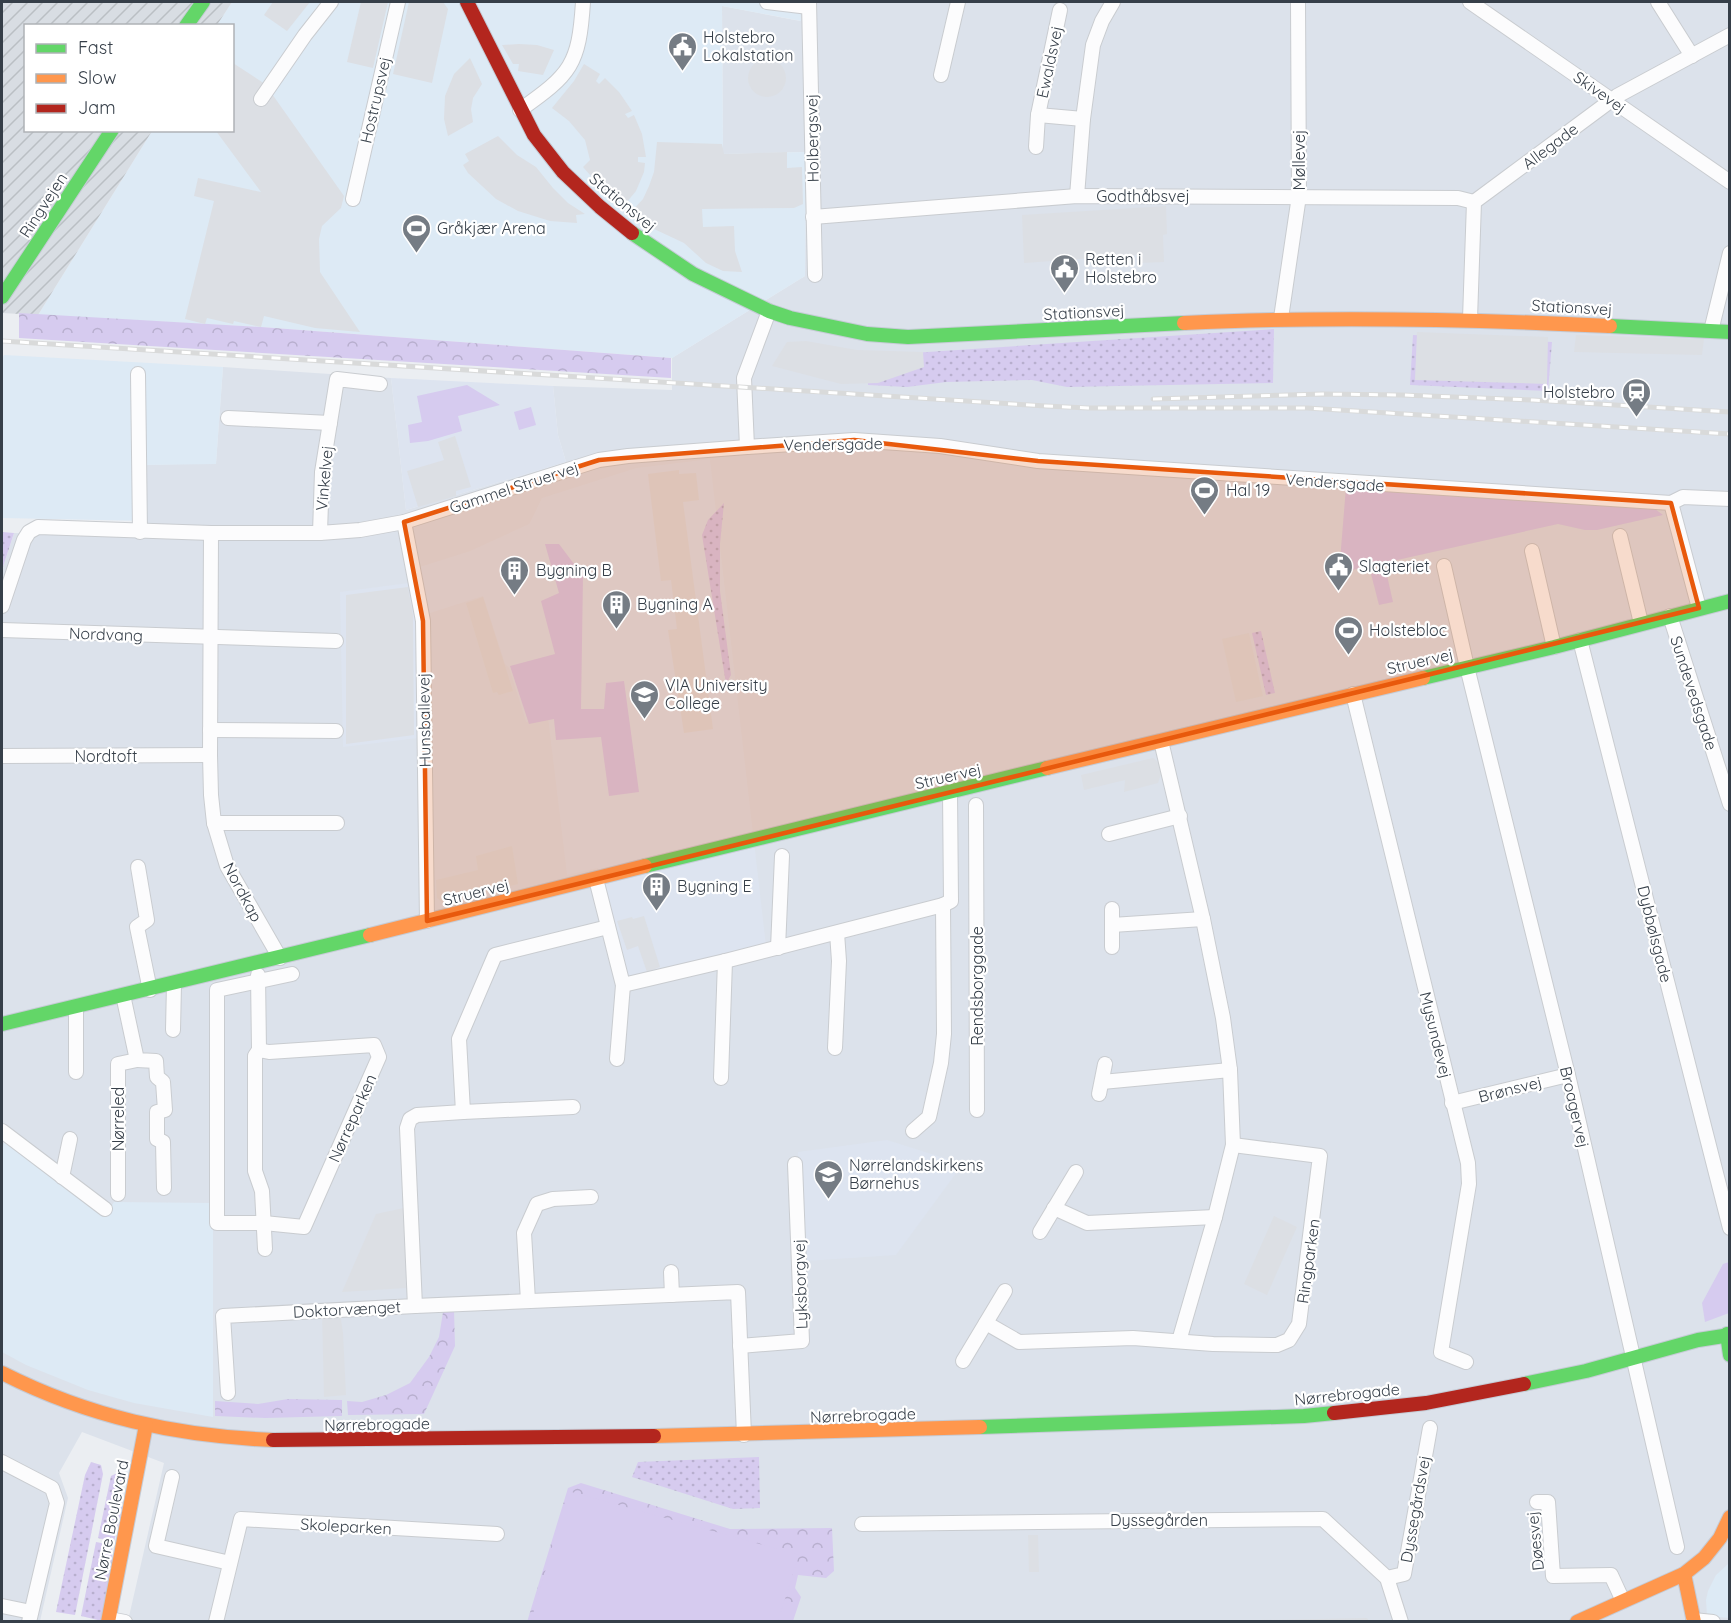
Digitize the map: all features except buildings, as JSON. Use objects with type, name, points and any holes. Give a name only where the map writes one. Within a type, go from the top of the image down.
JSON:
[{"type":"street","points":[[177,24],[190,2]]},
{"type":"street","points":[[187,24],[203,2]]},
{"type":"street","points":[[261,99],[331,2]]},
{"type":"street","name":"Hostrupsvej","points":[[353,199],[398,2]]},
{"type":"street","name":"Stationsvej","points":[[467,2],[534,135],[563,172],[600,207],[640,239],[693,274],[769,311],[820,325],[867,334],[908,337],[1281,318],[1470,319],[1730,332]]},
{"type":"street","points":[[520,110],[550,89],[568,70],[580,39],[583,2]]},
{"type":"street","points":[[767,2],[809,4]]},
{"type":"street","points":[[941,75],[957,2]]},
{"type":"street","points":[[1077,196],[1083,119],[1093,45],[1102,21],[1113,2]]},
{"type":"street","name":"Møllevej","points":[[1281,318],[1299,196],[1298,2]]},
{"type":"street","name":"Skivevej","points":[[1470,2],[1730,182]]},
{"type":"street","points":[[1658,2],[1692,56]]},
{"type":"street","name":"Holbergsvej","points":[[809,4],[814,275]]},
{"type":"street","name":"Ewaldsvej","points":[[1036,147],[1038,115],[1060,10]]},
{"type":"street","name":"Allegade","points":[[1474,202],[1612,100],[1730,34]]},
{"type":"street","name":"Ewaldsvej","points":[[1038,115],[1083,119]]},
{"type":"street","name":"Ringvejen","points":[[2,297],[111,132]]},
{"type":"street","name":"Godthåbsvej","points":[[813,217],[1077,196],[1458,198],[1474,202]]},
{"type":"street","points":[[1470,319],[1474,202]]},
{"type":"street","points":[[1711,331],[1730,253]]},
{"type":"street","points":[[747,447],[744,378],[769,311]]},
{"type":"street","points":[[138,374],[141,532]]},
{"type":"street","name":"Vinkelvej","points":[[320,533],[322,472],[337,380],[380,384]]},
{"type":"street","name":"Vinkelvej","points":[[228,418],[330,423]]},
{"type":"street","name":"Vendersgade","points":[[747,447],[854,440],[940,447],[1038,461],[1671,503],[1683,497],[1730,499]]},
{"type":"street","name":"Gammel Struervej","points":[[2,606],[24,540],[29,532],[38,527],[211,533],[320,533],[360,530],[404,522],[599,460],[747,447]]},
{"type":"street","points":[[1671,503],[1699,608]]},
{"type":"street","name":"Hunsballevej","points":[[404,522],[423,621],[427,921]]},
{"type":"street","name":"Nordkap","points":[[211,533],[210,755],[214,823],[227,866],[280,958]]},
{"type":"street","points":[[1620,536],[1641,623]]},
{"type":"street","points":[[1532,551],[1554,646]]},
{"type":"street","name":"Broagervej","points":[[1444,566],[1568,1075],[1677,1547]]},
{"type":"street","name":"Struervej","points":[[2,1024],[280,958],[747,840],[1467,668],[1730,601]]},
{"type":"street","name":"Sundevedsgade","points":[[1670,616],[1730,804]]},
{"type":"street","name":"Nordvang","points":[[2,630],[211,637]]},
{"type":"street","points":[[211,637],[336,641]]},
{"type":"street","name":"Dybbølsgade","points":[[1580,640],[1730,1228]]},
{"type":"street","name":"Mysundevej","points":[[1353,694],[1468,1163],[1469,1184],[1441,1352],[1466,1362]]},
{"type":"street","points":[[210,730],[336,731]]},
{"type":"street","points":[[1161,741],[1180,816],[1223,1018],[1230,1070],[1233,1145],[1179,1341]]},
{"type":"street","name":"Nordtoft","points":[[2,756],[210,755]]},
{"type":"street","name":"Rendsborggade","points":[[913,1131],[929,1117],[941,1063],[944,1034],[942,906],[951,901],[950,792]]},
{"type":"street","name":"Rendsborggade","points":[[976,805],[977,1110]]},
{"type":"street","points":[[1108,834],[1180,816]]},
{"type":"street","points":[[214,823],[338,824]]},
{"type":"street","points":[[778,948],[782,856]]},
{"type":"street","points":[[950,864],[976,863]]},
{"type":"street","points":[[138,867],[147,920],[137,927],[150,990]]},
{"type":"street","points":[[596,879],[623,985],[616,1059]]},
{"type":"street","points":[[623,985],[725,962],[942,906]]},
{"type":"street","points":[[1112,909],[1112,947]]},
{"type":"street","points":[[1112,925],[1203,919]]},
{"type":"street","points":[[463,1112],[459,1039],[495,955],[608,927]]},
{"type":"street","points":[[835,1048],[839,961],[837,933]]},
{"type":"street","points":[[721,1078],[725,962]]},
{"type":"street","points":[[255,964],[259,982],[259,1050],[255,1056],[255,1172],[262,1191],[265,1249]]},
{"type":"street","name":"Nørreparken","points":[[259,1050],[269,1052],[374,1045],[379,1057],[304,1227],[264,1223],[217,1223],[217,990],[292,974]]},
{"type":"street","points":[[173,1030],[174,984]]},
{"type":"street","points":[[123,995],[136,1060],[156,1061],[157,1077],[163,1082],[165,1110],[157,1112],[157,1139],[164,1142],[164,1188]]},
{"type":"street","points":[[76,1007],[76,1072]]},
{"type":"street","name":"Nørreled","points":[[118,1194],[118,1064],[136,1060]]},
{"type":"street","points":[[1105,1064],[1100,1088],[1230,1070]]},
{"type":"street","name":"Brønsvej","points":[[1452,1103],[1568,1075]]},
{"type":"street","name":"Doktorvænget","points":[[228,1393],[223,1316],[415,1306],[406,1128],[410,1119],[417,1115],[573,1107]]},
{"type":"street","points":[[2,1131],[105,1209]]},
{"type":"street","points":[[62,1177],[70,1139]]},
{"type":"street","name":"Ringparken","points":[[986,1323],[1019,1342],[1133,1338],[1213,1344],[1277,1345],[1289,1340],[1295,1334],[1299,1324],[1320,1156],[1233,1145]]},
{"type":"street","name":"Lyksborgvej","points":[[740,1346],[802,1341],[795,1164]]},
{"type":"street","points":[[1040,1232],[1076,1172]]},
{"type":"street","points":[[528,1301],[524,1233],[537,1204],[553,1199],[591,1197]]},
{"type":"street","points":[[1054,1208],[1087,1223],[1215,1217]]},
{"type":"street","points":[[671,1272],[672,1295]]},
{"type":"street","points":[[963,1361],[1005,1291]]},
{"type":"street","points":[[415,1306],[738,1292],[744,1435]]},
{"type":"street","points":[[1729,1334],[1730,1355]]},
{"type":"street","name":"Nørrebrogade","points":[[2,1373],[53,1397],[116,1419],[196,1435],[247,1440],[744,1435],[1304,1416],[1426,1403],[1586,1371],[1698,1340],[1729,1334]]},
{"type":"street","name":"Nørre Boulevard","points":[[108,1620],[146,1425]]},
{"type":"street","name":"Dyssegårdsvej","points":[[1387,1578],[1404,1574],[1430,1428]]},
{"type":"street","points":[[2,1462],[52,1488],[57,1503],[30,1617],[2,1606]]},
{"type":"street","points":[[172,1477],[156,1546],[230,1563]]},
{"type":"street","name":"Døesvej","points":[[1537,1502],[1548,1502],[1553,1576],[1611,1575],[1623,1601]]},
{"type":"street","points":[[1577,1622],[1684,1574],[1704,1558],[1720,1538],[1730,1517]]},
{"type":"street","name":"Dyssegården","points":[[862,1524],[1323,1519],[1387,1578],[1401,1622]]},
{"type":"street","name":"Skoleparken","points":[[216,1622],[241,1520],[497,1534]]},
{"type":"street","points":[[1684,1574],[1694,1621],[1713,1622]]},
{"type":"street","points":[[108,1620],[125,1622]]},
{"type":"highlighted area","points":[[854,440],[1038,461],[1671,503],[1699,608],[427,921],[423,621],[404,522],[599,460]]},
{"type":"shaded area","points":[[2,2],[232,2],[218,24],[24,24],[24,132],[151,132],[38,315],[2,313]]},
{"type":"shaded area","points":[[232,2],[800,2],[801,21],[722,6],[723,154],[806,152],[805,276],[672,358],[261,327],[38,315],[151,132],[234,132],[234,24],[218,24]]},
{"type":"shaded area","points":[[273,2],[310,2],[287,31],[264,15]]},
{"type":"shaded area","points":[[361,2],[388,2],[373,68],[347,62]]},
{"type":"shaded area","points":[[409,2],[443,2],[448,9],[432,83],[393,74]]},
{"type":"shaded area","points":[[800,2],[1729,2],[1729,1621],[128,1621],[164,1463],[82,1432],[59,1473],[68,1498],[40,1621],[2,1622],[2,570],[14,533],[148,537],[146,465],[216,463],[223,367],[391,378],[406,510],[566,462],[558,435],[553,386],[672,390],[672,358],[805,276],[806,152],[723,154],[722,6],[800,21]]},
{"type":"shaded area","points":[[502,45],[537,45],[554,50],[543,75],[518,71],[519,64],[513,64]]},
{"type":"shaded area","points":[[470,58],[482,84],[473,98],[471,109],[473,122],[448,136],[444,119],[445,96],[454,74]]},
{"type":"shaded area","points":[[767,59],[781,64],[786,78],[781,92],[767,97],[753,92],[748,78],[753,64]]},
{"type":"shaded area","points":[[234,64],[265,84],[344,196],[341,208],[322,226],[319,239],[320,272],[360,332],[315,328],[264,316],[261,327],[207,318],[205,324],[185,319],[214,201],[194,196],[198,178],[261,192],[217,132],[234,132]]},
{"type":"shaded area","points":[[584,64],[600,74],[596,81],[599,84],[605,78],[619,92],[632,111],[625,114],[628,118],[634,115],[642,134],[646,157],[638,157],[638,162],[645,163],[644,172],[636,191],[626,203],[621,197],[615,203],[583,167],[590,160],[585,140],[569,121],[552,108],[574,81]]},
{"type":"shaded area","points":[[498,136],[517,155],[536,167],[568,203],[585,214],[576,215],[577,223],[550,221],[518,211],[496,199],[468,173],[463,165],[469,161],[465,154]]},
{"type":"shaded area","points":[[657,142],[722,144],[724,154],[787,152],[787,168],[802,167],[803,204],[794,208],[702,209],[703,227],[734,226],[735,251],[742,272],[723,271],[706,263],[684,243],[637,221],[629,214],[643,199],[649,186],[654,172]]},
{"type":"shaded area","points":[[1166,206],[1167,234],[1163,235],[1164,262],[1139,263],[1138,255],[1024,263],[1022,215]]},
{"type":"shaded area","points":[[1417,332],[1548,337],[1547,384],[1415,380]]},
{"type":"shaded area","points":[[1576,335],[1704,339],[1702,355],[1574,352]]},
{"type":"shaded area","points":[[806,341],[857,350],[923,352],[924,367],[878,383],[841,384],[772,366],[787,342]]},
{"type":"shaded area","points":[[4,355],[223,367],[216,464],[146,465],[148,521],[2,518],[2,359]]},
{"type":"shaded area","points":[[391,378],[553,386],[558,435],[566,462],[406,510]]},
{"type":"shaded area","points":[[455,436],[471,487],[456,491],[456,496],[418,507],[407,471],[444,460],[438,442]]},
{"type":"shaded area","name":"VIA University College","points":[[710,459],[766,946],[628,980],[598,868],[567,875],[548,718],[526,722],[483,596],[415,618],[418,738],[343,747],[340,592],[409,583],[407,571],[470,551],[529,524],[542,498],[636,468]]},
{"type":"shaded area","points":[[679,470],[679,474],[696,473],[699,500],[683,502],[713,729],[684,733],[668,630],[677,629],[671,580],[661,581],[648,474]]},
{"type":"shaded area","points":[[408,587],[413,615],[414,735],[346,744],[346,595]]},
{"type":"shaded area","points":[[483,597],[513,691],[499,695],[497,692],[493,693],[466,603]]},
{"type":"shaded area","points":[[1249,633],[1263,696],[1236,702],[1222,639]]},
{"type":"shaded area","points":[[1153,758],[1162,763],[1164,773],[1161,774],[1158,783],[1124,792],[1125,780],[1084,790],[1081,775]]},
{"type":"shaded area","points":[[512,846],[518,884],[443,903],[437,898],[436,880],[478,870],[476,856]]},
{"type":"shaded area","points":[[644,916],[660,967],[647,972],[638,946],[627,950],[617,921]]},
{"type":"shaded area","points":[[887,1140],[963,1164],[896,1255],[805,1261],[798,1152]]},
{"type":"shaded area","points":[[5,1141],[104,1217],[114,1202],[213,1203],[213,1417],[134,1403],[88,1390],[26,1365],[2,1352],[2,1149]]},
{"type":"shaded area","points":[[404,1208],[406,1288],[342,1292],[376,1214]]},
{"type":"shaded area","points":[[1274,1216],[1297,1227],[1267,1295],[1244,1284]]},
{"type":"shaded area","points":[[322,1313],[340,1313],[346,1395],[324,1397]]},
{"type":"shaded area","points":[[1028,1535],[1038,1535],[1039,1572],[1029,1572]]},
{"type":"shaded area","points":[[1729,1563],[1729,1618],[1707,1616],[1708,1591],[1716,1575]]},
{"type":"shaded area","points":[[1367,1618],[1369,1621],[1214,1621]]},
{"type":"green space","points":[[19,313],[261,327],[671,358],[671,378],[19,338]]},
{"type":"green space","points":[[1274,329],[1273,383],[1067,387],[1032,380],[946,382],[907,387],[868,385],[867,356]]},
{"type":"green space","points":[[1413,335],[1552,342],[1548,391],[1410,385]]},
{"type":"green space","points":[[467,385],[500,405],[458,416],[462,431],[428,441],[410,443],[408,425],[422,422],[417,396]]},
{"type":"green space","points":[[531,407],[536,425],[519,430],[514,412]]},
{"type":"green space","points":[[1346,487],[1655,509],[1663,515],[1597,530],[1585,530],[1558,524],[1339,573]]},
{"type":"green space","points":[[724,503],[720,544],[720,591],[731,675],[726,684],[702,535],[708,520]]},
{"type":"green space","points":[[2,532],[14,533],[2,570]]},
{"type":"green space","points":[[545,544],[559,544],[583,576],[581,709],[604,709],[606,683],[624,681],[639,792],[609,796],[601,737],[556,740],[554,719],[529,724],[510,666],[555,654],[541,601],[559,593]]},
{"type":"green space","points":[[1386,571],[1393,602],[1379,605],[1371,574]]},
{"type":"green space","points":[[1261,631],[1275,693],[1266,695],[1252,633]]},
{"type":"green space","points":[[1729,1262],[1729,1313],[1705,1322],[1702,1303],[1723,1264]]},
{"type":"green space","points":[[454,1310],[455,1346],[424,1414],[348,1415],[347,1401],[362,1402],[386,1395],[410,1383],[429,1357],[439,1337],[443,1312]]},
{"type":"green space","points":[[288,1399],[342,1400],[342,1416],[265,1418],[215,1416],[215,1401],[258,1404]]},
{"type":"green space","points":[[759,1457],[760,1508],[733,1509],[632,1477],[638,1462]]},
{"type":"green space","points":[[91,1462],[101,1465],[103,1474],[75,1615],[56,1612],[85,1475]]},
{"type":"green space","points":[[123,1470],[122,1508],[114,1542],[98,1538],[111,1476]]},
{"type":"green space","points":[[581,1483],[730,1529],[832,1528],[834,1571],[826,1578],[798,1575],[795,1588],[801,1597],[793,1621],[527,1622],[568,1488]]},
{"type":"green space","points":[[568,1491],[799,1555],[778,1621],[531,1621]]},
{"type":"green space","points":[[96,1542],[112,1545],[112,1580],[102,1621],[81,1616]]},
{"type":"railway","points":[[2,341],[1046,406],[1307,408],[1730,434]]},
{"type":"railway","points":[[1153,399],[1322,394],[1402,395],[1730,412]]},
{"type":"traffic: fast","points":[[187,24],[203,2]]},
{"type":"traffic: fast","points":[[2,297],[111,132]]},
{"type":"traffic: fast","points":[[632,233],[693,274],[769,311],[790,318],[867,334],[908,337],[1184,323]]},
{"type":"traffic: fast","points":[[1610,326],[1730,332]]},
{"type":"traffic: fast","points":[[1423,678],[1554,647],[1730,601]]},
{"type":"traffic: fast","points":[[645,866],[1047,768]]},
{"type":"traffic: fast","points":[[2,1024],[370,935]]},
{"type":"traffic: fast","points":[[1727,1334],[1730,1355]]},
{"type":"traffic: fast","points":[[1524,1384],[1586,1371],[1698,1340],[1730,1335]]},
{"type":"traffic: fast","points":[[980,1427],[1304,1416],[1334,1413]]},
{"type":"traffic: slow","points":[[1184,323],[1397,319],[1610,326]]},
{"type":"traffic: slow","points":[[1047,768],[1423,678]]},
{"type":"traffic: slow","points":[[370,935],[645,866]]},
{"type":"traffic: slow","points":[[2,1373],[67,1401],[134,1422],[202,1434],[273,1440]]},
{"type":"traffic: slow","points":[[108,1622],[146,1425]]},
{"type":"traffic: slow","points":[[654,1436],[980,1427]]},
{"type":"traffic: slow","points":[[1577,1622],[1684,1574],[1704,1558],[1720,1538],[1730,1517]]},
{"type":"traffic: slow","points":[[1684,1574],[1694,1622]]},
{"type":"traffic: jam","points":[[467,2],[534,135],[563,172],[632,233]]},
{"type":"traffic: jam","points":[[1334,1413],[1426,1403],[1524,1384]]},
{"type":"traffic: jam","points":[[273,1440],[654,1436]]},
{"type":"place","name":"Holstebro Lokalstation","points":[[682,72]]},
{"type":"place","name":"Gråkjær Arena","points":[[416,254]]},
{"type":"place","name":"Retten i Holstebro","points":[[1064,294]]},
{"type":"place","name":"Holstebro","points":[[1636,418]]},
{"type":"place","name":"Hal 19","points":[[1205,516]]},
{"type":"place","name":"Slagteriet","points":[[1338,592]]},
{"type":"place","name":"Bygning B","points":[[515,596]]},
{"type":"place","name":"Bygning A","points":[[616,630]]},
{"type":"place","name":"Holstebloc","points":[[1348,656]]},
{"type":"place","name":"VIA University College","points":[[644,720]]},
{"type":"place","name":"Bygning E","points":[[656,912]]},
{"type":"place","name":"Nørrelandskirkens Børnehus","points":[[828,1200]]}]
